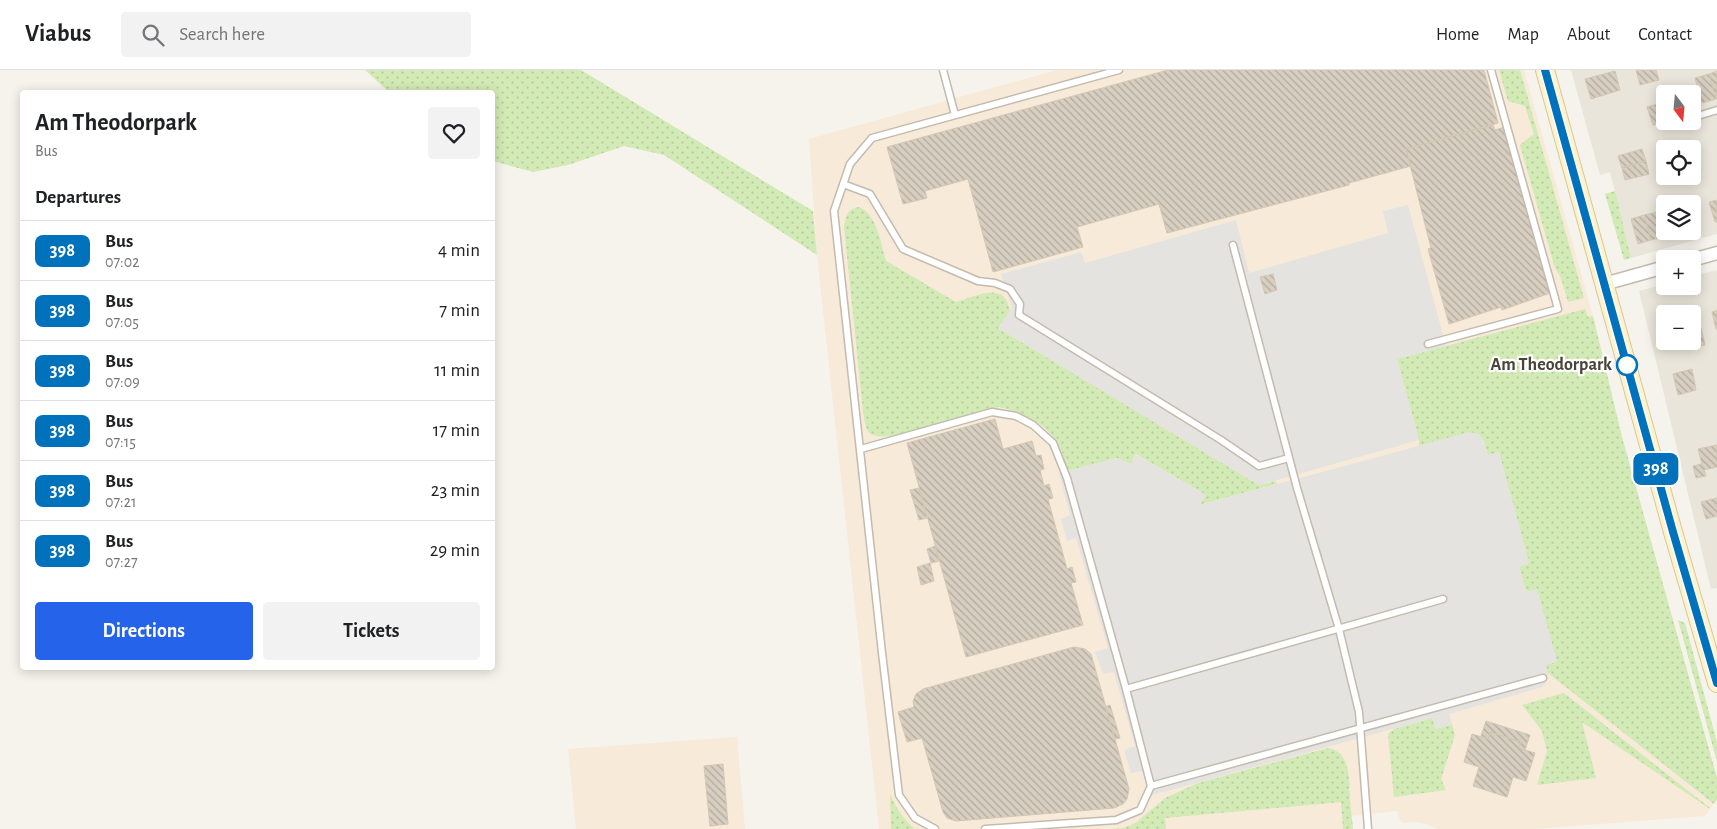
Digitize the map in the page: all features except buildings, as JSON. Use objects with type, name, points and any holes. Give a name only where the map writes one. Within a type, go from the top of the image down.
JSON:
[{"type":"street","points":[[1545,70],[1717,683]]},
{"type":"street","points":[[1701,257],[1717,253]]},
{"type":"street","points":[[1604,284],[1656,270]]},
{"type":"lane","points":[[943,70],[955,115]]},
{"type":"lane","points":[[935,829],[915,818],[899,796],[834,210],[850,164],[872,138],[1119,70]]},
{"type":"lane","points":[[1428,344],[1558,309],[1492,70]]},
{"type":"lane","points":[[1701,115],[1717,110]]},
{"type":"lane","points":[[843,184],[870,194],[903,249],[978,281],[995,283],[1010,289],[1020,304],[1019,315],[1221,440],[1259,466],[1289,458]]},
{"type":"lane","points":[[1233,245],[1289,458],[1339,629],[1359,712],[1368,829]]},
{"type":"lane","points":[[861,449],[992,412],[1016,416],[1033,425],[1053,443],[1066,478],[1126,689],[1151,786],[1140,810],[1116,820],[985,829]]},
{"type":"lane","points":[[1126,689],[1443,599]]},
{"type":"lane","points":[[1151,786],[1543,678]]},
{"type":"shaded area","points":[[1057,70],[1524,70],[1593,316],[1622,437],[1717,778],[1717,799],[1705,816],[1534,829],[1437,829],[1416,822],[1403,823],[1397,811],[1352,816],[1353,829],[879,829],[817,255],[809,139]]},
{"type":"shaded area","points":[[1571,70],[1717,70],[1717,234],[1701,238],[1701,195],[1656,195],[1656,240],[1696,240],[1631,258],[1610,172],[1600,175]]},
{"type":"shaded area","points":[[1408,205],[1446,346],[1397,359],[1419,440],[1259,485],[998,328],[1012,308],[1001,274],[1081,252],[1085,263],[1236,220],[1249,273],[1388,233],[1383,211]]},
{"type":"shaded area","points":[[1717,270],[1717,588],[1711,589],[1639,291],[1656,286],[1656,295],[1701,295],[1701,274]]},
{"type":"shaded area","points":[[1470,432],[1479,434],[1483,439],[1488,455],[1499,452],[1529,563],[1519,567],[1526,592],[1537,589],[1557,661],[1546,665],[1548,673],[1546,683],[1542,687],[1449,714],[1452,724],[1436,729],[1432,718],[1149,796],[1142,771],[1131,773],[1124,750],[1135,746],[1114,672],[1103,674],[1095,652],[1108,648],[1076,538],[1067,541],[1061,519],[1070,515],[1059,473],[1117,458],[1131,464],[1135,454],[1206,495],[1200,505]]},
{"type":"shaded area","points":[[737,737],[745,829],[576,829],[568,749]]},
{"type":"green space","points":[[365,70],[581,70],[813,211],[817,255],[664,155],[624,146],[568,165],[533,172],[495,162],[495,90],[387,90]]},
{"type":"green space","points":[[1499,70],[1520,70],[1584,298],[1568,302],[1561,278],[1554,265],[1520,145],[1534,134],[1525,106],[1508,101]]},
{"type":"green space","points":[[1615,191],[1631,258],[1624,260],[1605,194]]},
{"type":"green space","points":[[859,207],[870,216],[874,223],[886,261],[956,302],[981,294],[996,293],[1002,296],[1007,301],[1010,311],[998,328],[1259,485],[1276,481],[1277,484],[1199,505],[1206,495],[1136,454],[1131,464],[1117,458],[1071,470],[1066,468],[1059,445],[1046,429],[1023,415],[998,407],[891,436],[872,435],[865,424],[863,411],[844,227],[848,214],[852,209]]},
{"type":"green space","points":[[1585,309],[1588,317],[1593,316],[1622,437],[1717,778],[1717,799],[1714,804],[1548,673],[1545,665],[1556,662],[1536,590],[1526,592],[1519,566],[1529,563],[1499,453],[1488,456],[1483,439],[1470,432],[1419,446],[1397,359]]},
{"type":"green space","points":[[1678,620],[1685,623],[1717,742],[1717,762]]},
{"type":"green space","points":[[1564,693],[1710,809],[1582,722],[1596,778],[1537,785],[1547,751],[1542,731],[1522,705]]},
{"type":"green space","points":[[1432,718],[1436,729],[1452,724],[1455,735],[1441,779],[1446,790],[1394,797],[1388,734],[1394,729]]},
{"type":"green space","points":[[1328,748],[1336,750],[1341,755],[1348,769],[1353,829],[1343,829],[1341,802],[1165,818],[1166,829],[1110,829],[1124,828],[1137,822],[1165,798],[1198,783]]},
{"type":"green space","points":[[890,794],[900,813],[915,829],[891,829]]},
{"type":"bus line","name":"398","points":[[1545,70],[1687,582],[1717,683]]},
{"type":"place","name":"Am Theodorpark","points":[[1627,365]]}]
